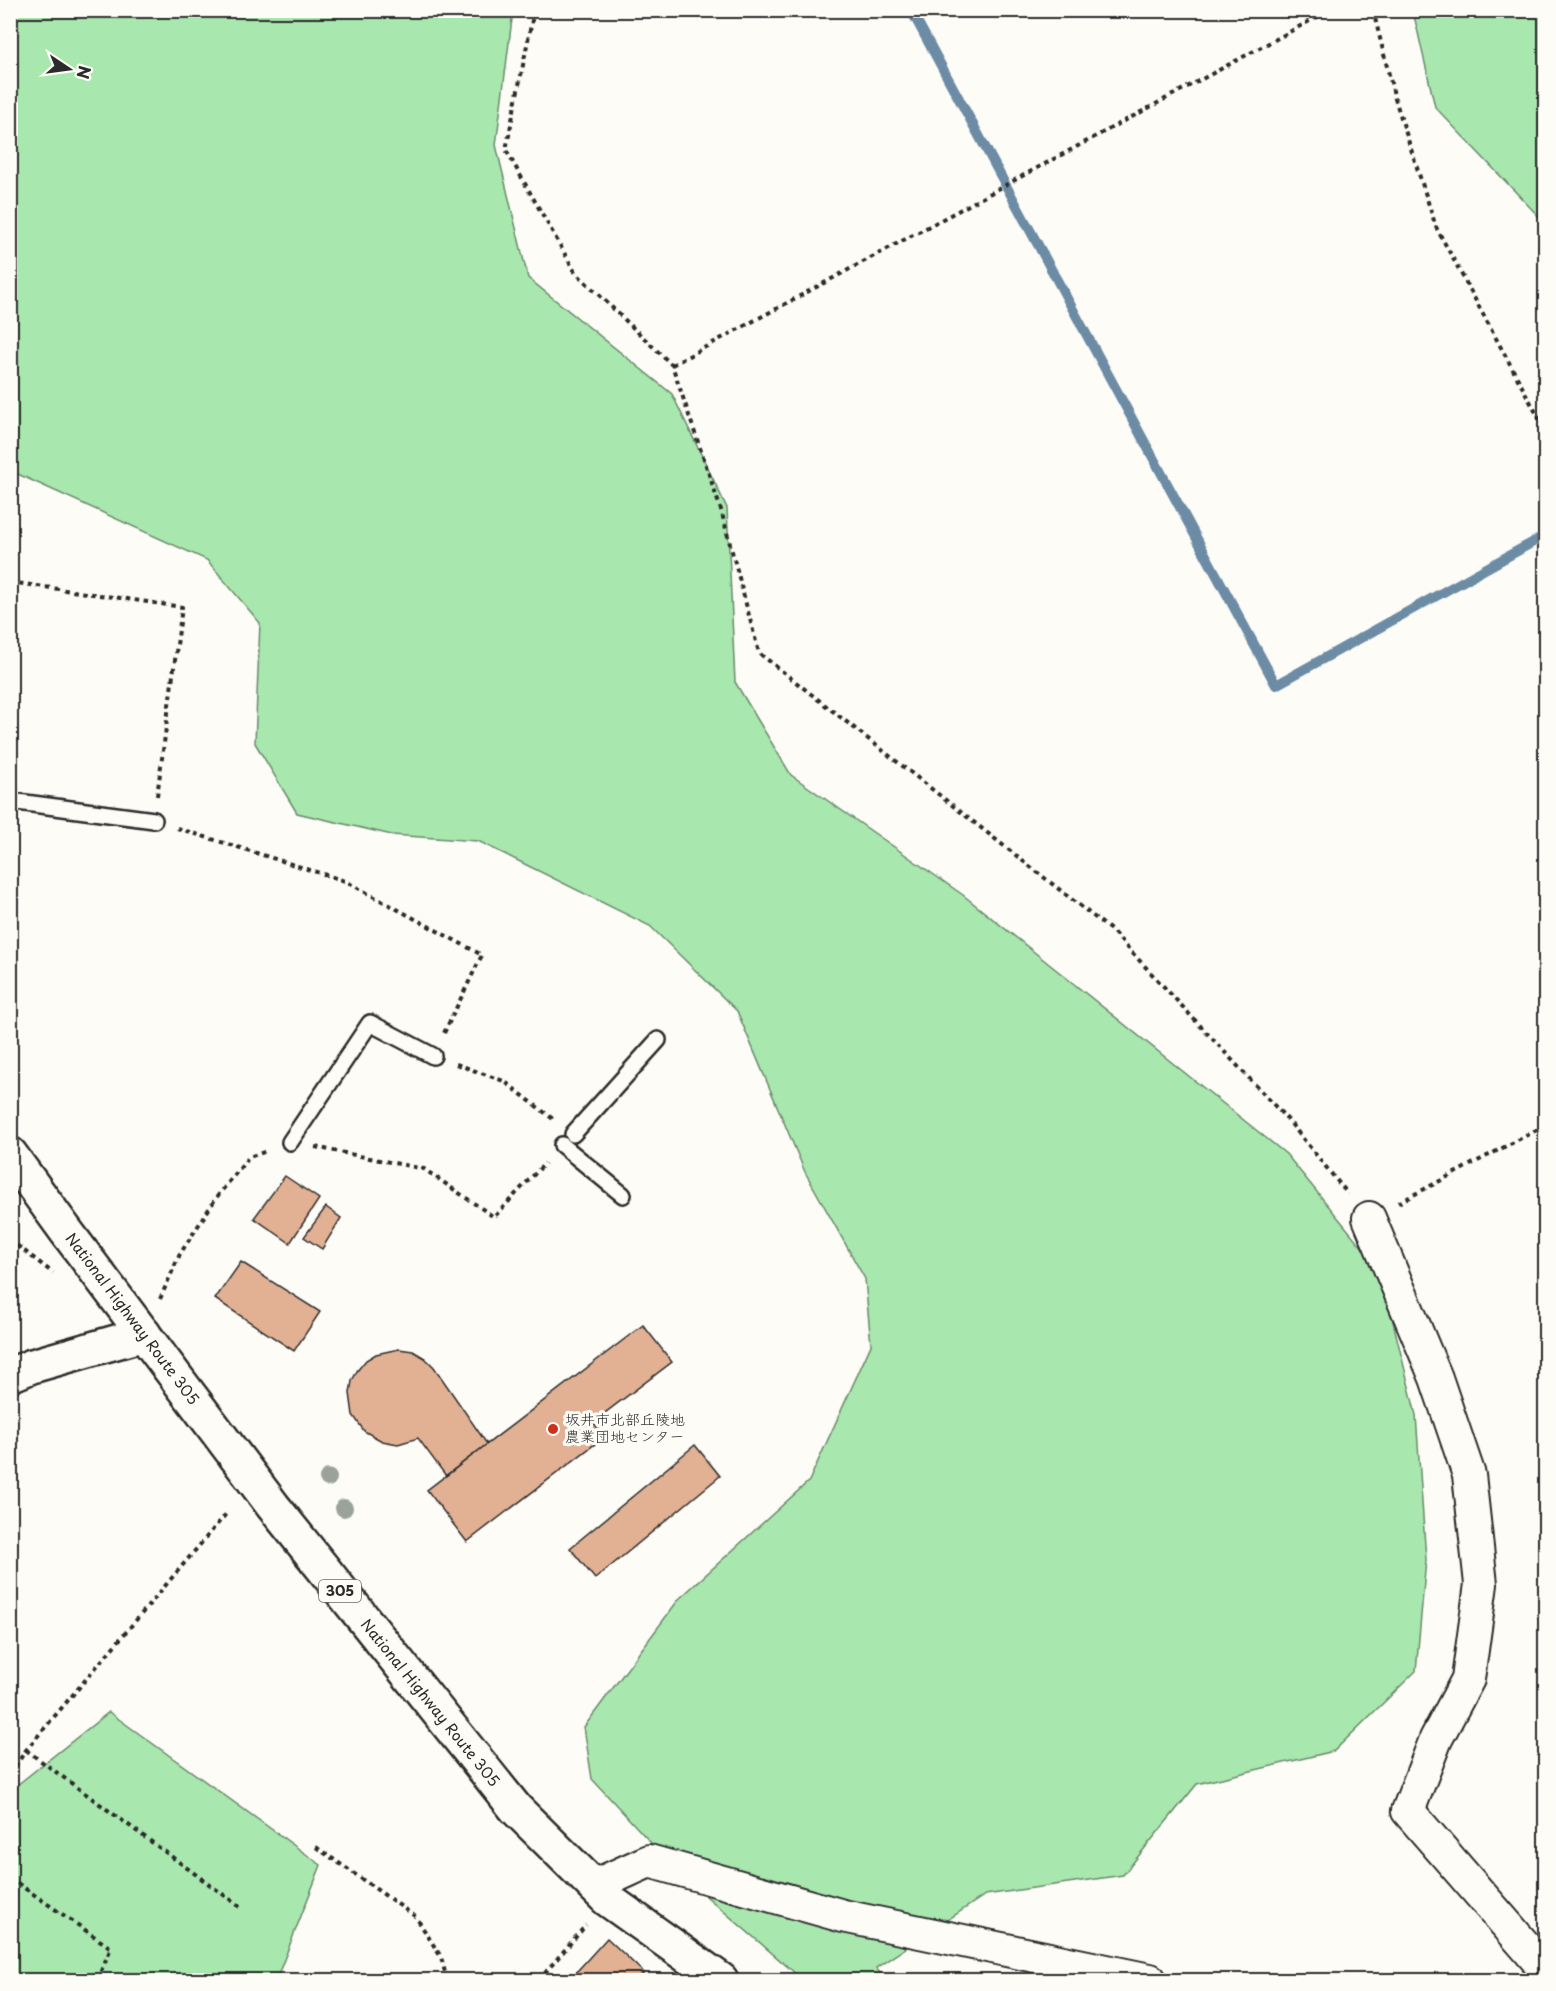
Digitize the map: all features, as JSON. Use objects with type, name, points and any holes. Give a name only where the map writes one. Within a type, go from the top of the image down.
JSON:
[{"type":"main road","name":"National Highway Route 305","points":[[10,1154],[273,1506],[516,1809],[601,1893],[721,1980]]},
{"type":"main road","points":[[10,1375],[32,1366],[144,1334]]},
{"type":"street","points":[[1369,1218],[1436,1378],[1469,1474],[1481,1584],[1468,1679],[1436,1739],[1408,1811],[1545,1970]]},
{"type":"street","points":[[601,1893],[649,1861],[843,1916],[1150,1980]]},
{"type":"lane","points":[[10,801],[154,820]]},
{"type":"lane","points":[[290,1142],[370,1023],[434,1056]]},
{"type":"lane","points":[[573,1134],[658,1040]]},
{"type":"lane","points":[[562,1145],[623,1195]]},
{"type":"path","points":[[534,10],[506,150],[574,272],[672,365],[721,510],[759,653],[1112,931],[1287,1119],[1369,1218],[1545,1125]]},
{"type":"path","points":[[672,365],[1330,10]]},
{"type":"path","points":[[1373,10],[1395,99],[1437,227],[1545,431]]},
{"type":"path","points":[[10,582],[182,607],[154,820],[345,881],[482,955],[434,1056],[504,1081],[573,1134]]},
{"type":"path","points":[[144,1334],[180,1254],[216,1198],[249,1157],[290,1142],[424,1169],[494,1217],[562,1145]]},
{"type":"path","points":[[10,1774],[26,1750],[225,1514]]},
{"type":"path","points":[[26,1750],[243,1909]]},
{"type":"path","points":[[316,1847],[416,1917],[441,1957],[447,1980]]},
{"type":"path","points":[[10,1878],[111,1948],[97,1980]]},
{"type":"path","points":[[538,1980],[601,1893]]},
{"type":"green space","points":[[11,11],[513,11],[496,145],[528,278],[672,394],[727,508],[735,682],[791,775],[963,895],[1286,1154],[1380,1269],[1416,1415],[1426,1560],[1416,1671],[1334,1751],[1197,1784],[1123,1875],[985,1895],[876,1968],[886,1980],[803,1980],[677,1871],[592,1779],[584,1727],[679,1599],[809,1481],[871,1345],[865,1279],[805,1172],[737,1011],[650,926],[478,841],[392,835],[297,813],[255,743],[260,623],[207,560],[11,471]]},
{"type":"green space","points":[[1413,11],[1545,11],[1545,223],[1435,107]]},
{"type":"green space","points":[[109,1712],[321,1865],[276,1980],[11,1980],[12,1789]]},
{"type":"building","points":[[285,1176],[319,1199],[290,1243],[254,1218]]},
{"type":"building","points":[[326,1207],[341,1218],[322,1249],[304,1237]]},
{"type":"building","points":[[241,1262],[320,1312],[294,1351],[215,1299]]},
{"type":"building","name":"坂井市北部丘陵地 農業団地センター","points":[[643,1325],[672,1362],[593,1422],[604,1437],[467,1542],[427,1490]]},
{"type":"building","points":[[399,1349],[413,1351],[434,1367],[487,1444],[446,1476],[418,1438],[398,1444],[382,1441],[364,1431],[353,1415],[350,1393],[357,1371],[366,1360],[376,1354]]},
{"type":"building","points":[[695,1445],[720,1476],[595,1579],[570,1548]]},
{"type":"building","points":[[607,1938],[644,1973],[637,1980],[632,1978],[629,1980],[569,1980]]},
{"type":"waterway","points":[[911,10],[1276,685],[1546,535]]},
{"type":"place","name":"坂井市北部丘陵地 農業団地センター","points":[[553,1429]]}]
